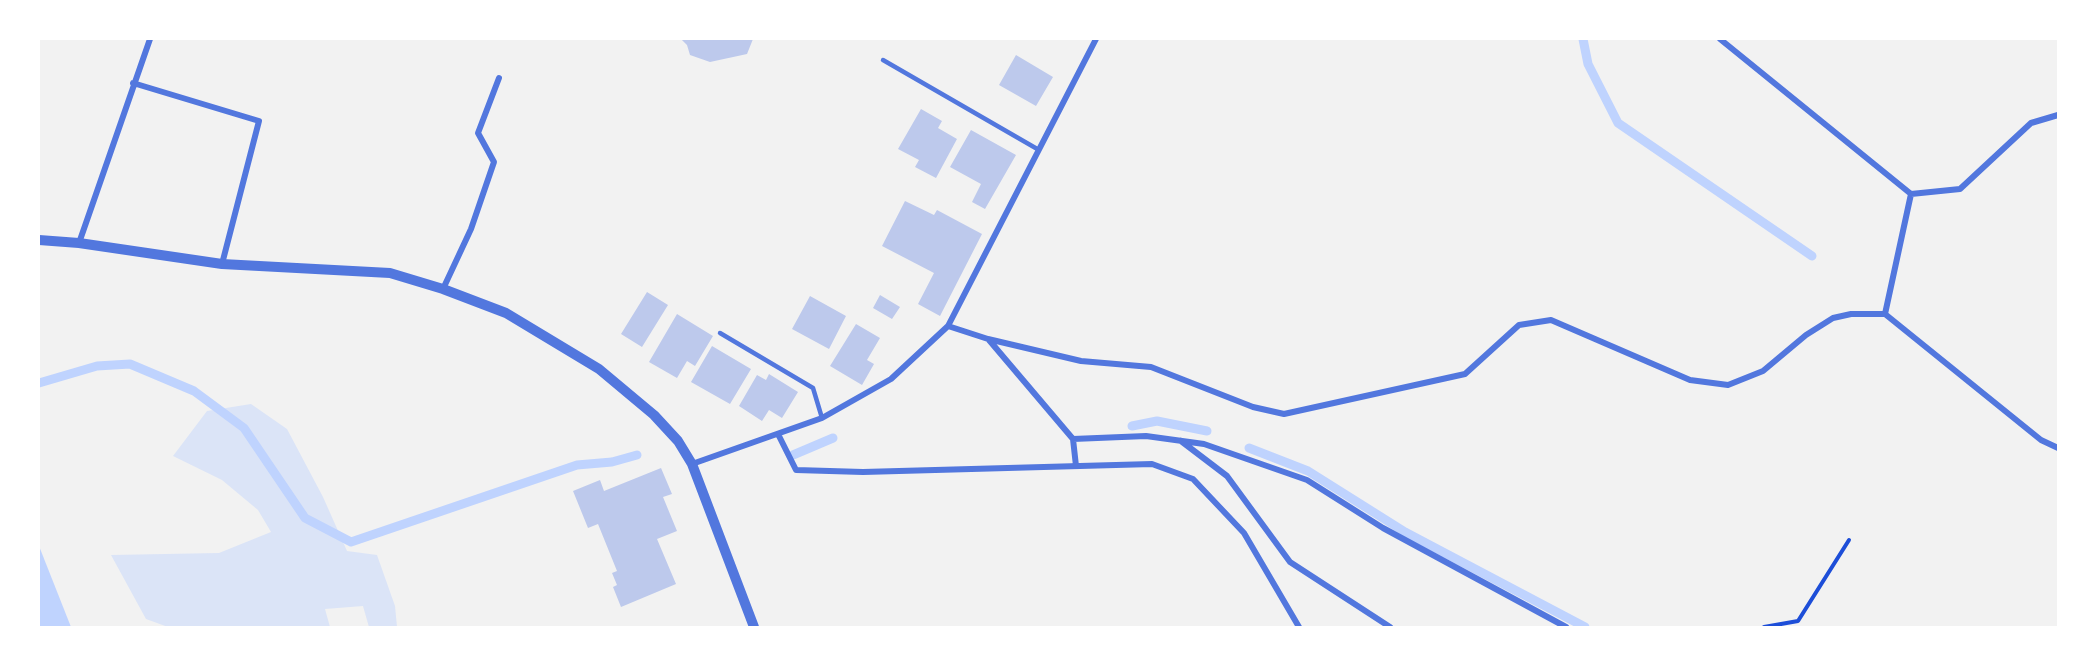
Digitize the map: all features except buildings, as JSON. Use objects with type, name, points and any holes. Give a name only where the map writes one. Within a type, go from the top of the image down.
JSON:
[{"type":"street","points":[[79,243],[150,39]]},
{"type":"street","points":[[692,464],[822,418],[891,379],[948,326],[1096,39]]},
{"type":"street","points":[[1720,39],[1911,194],[1960,189],[2031,123],[2058,115]]},
{"type":"street","points":[[443,289],[471,230],[494,162],[478,133],[499,78]]},
{"type":"street","points":[[133,83],[259,121],[222,264]]},
{"type":"street","points":[[1886,314],[1911,194]]},
{"type":"street","points":[[39,240],[79,243],[222,264],[390,273],[443,289],[506,313],[599,369],[654,415],[678,441],[692,464],[754,627]]},
{"type":"street","points":[[948,326],[988,339],[1081,361],[1151,367],[1253,406],[1284,414],[1465,374],[1519,325],[1551,320],[1690,380],[1728,385],[1763,371],[1806,335],[1833,318],[1851,314],[1886,314],[2041,440],[2058,448]]},
{"type":"street","points":[[988,339],[1073,439],[1076,466]]},
{"type":"street","points":[[778,434],[795,470],[863,472],[1152,464],[1193,479],[1244,533],[1299,627]]},
{"type":"street","points":[[1073,439],[1146,436],[1204,444],[1307,480],[1383,528],[1566,627]]},
{"type":"street","points":[[1181,441],[1227,476],[1290,562],[1390,627]]},
{"type":"lane","points":[[884,60],[1039,150]]},
{"type":"lane","points":[[720,333],[813,388],[822,418]]},
{"type":"path","points":[[1764,627],[1798,621],[1849,540]]},
{"type":"shaded area","points":[[251,404],[287,429],[323,497],[347,551],[377,555],[395,606],[397,627],[369,627],[363,606],[325,609],[330,627],[168,627],[146,619],[111,555],[219,553],[271,532],[258,510],[222,480],[173,456],[207,411]]},
{"type":"water","points":[[39,546],[71,627],[39,627]]},
{"type":"waterway","points":[[1583,39],[1588,64],[1618,123],[1812,256]]},
{"type":"waterway","points":[[39,383],[97,366],[130,364],[194,391],[244,428],[305,518],[351,542],[577,465],[612,462],[637,455]]},
{"type":"waterway","points":[[1132,426],[1157,421],[1207,431]]},
{"type":"waterway","points":[[793,455],[833,438]]},
{"type":"waterway","points":[[1249,448],[1308,471],[1405,532],[1585,627]]}]
